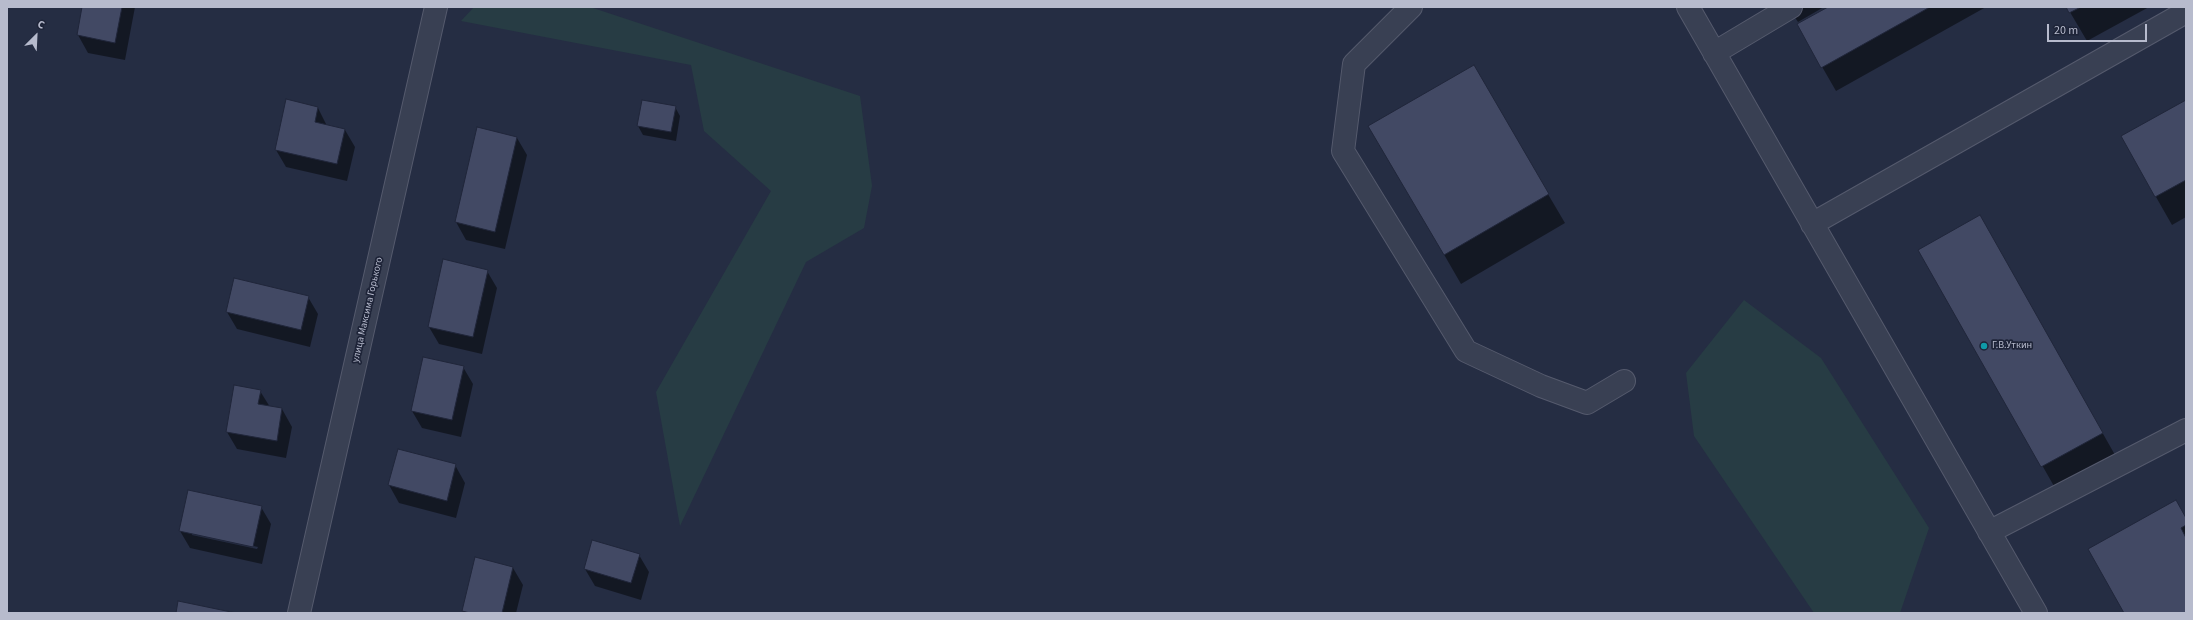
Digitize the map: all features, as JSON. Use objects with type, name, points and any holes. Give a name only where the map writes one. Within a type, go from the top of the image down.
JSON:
[{"type":"street","name":"улица Максима Горького","points":[[299,613],[436,7]]},
{"type":"street","points":[[1411,7],[1354,64],[1343,151],[1466,351],[1541,386],[1587,403],[1624,381]]},
{"type":"street","points":[[1688,7],[2036,613]]},
{"type":"street","points":[[1714,53],[1791,7]]},
{"type":"street","points":[[1812,224],[2186,12]]},
{"type":"street","points":[[1989,532],[2186,430]]},
{"type":"shaded area","points":[[474,7],[590,7],[860,96],[872,186],[864,228],[806,262],[680,526],[656,392],[771,191],[704,131],[691,65],[461,21]]},
{"type":"shaded area","points":[[1744,300],[1821,358],[1929,528],[1900,613],[1814,613],[1694,436],[1686,373]]},
{"type":"building","points":[[82,7],[122,7],[115,43],[77,35]]},
{"type":"building","points":[[1828,7],[1930,7],[1821,68],[1797,24]]},
{"type":"building","points":[[2066,7],[2081,7],[2069,13]]},
{"type":"building","points":[[1474,65],[1549,194],[1444,255],[1368,126]]},
{"type":"building","points":[[286,99],[318,107],[315,122],[345,129],[337,164],[275,150]]},
{"type":"building","points":[[642,100],[676,106],[671,132],[637,126]]},
{"type":"building","points":[[2186,100],[2186,180],[2155,197],[2121,136]]},
{"type":"building","points":[[477,127],[517,137],[495,232],[455,222]]},
{"type":"building","points":[[1980,215],[2103,433],[2041,467],[1918,250]]},
{"type":"building","points":[[443,259],[488,270],[473,337],[428,327]]},
{"type":"building","points":[[234,278],[309,296],[301,330],[226,312]]},
{"type":"building","points":[[423,357],[464,366],[452,420],[411,411]]},
{"type":"building","points":[[234,385],[261,390],[258,404],[282,408],[277,441],[226,432]]},
{"type":"building","points":[[398,449],[456,464],[447,501],[388,485]]},
{"type":"building","points":[[188,490],[262,506],[253,547],[179,531]]},
{"type":"building","points":[[2176,500],[2186,518],[2186,525],[2181,528],[2186,538],[2186,613],[2124,613],[2088,549]]},
{"type":"building","points":[[592,540],[640,554],[631,583],[584,569]]},
{"type":"building","points":[[475,557],[513,567],[502,613],[470,613],[462,611]]},
{"type":"building","points":[[178,601],[236,613],[176,613]]},
{"type":"place","name":"Г.В.Уткин","points":[[1984,346]]}]
